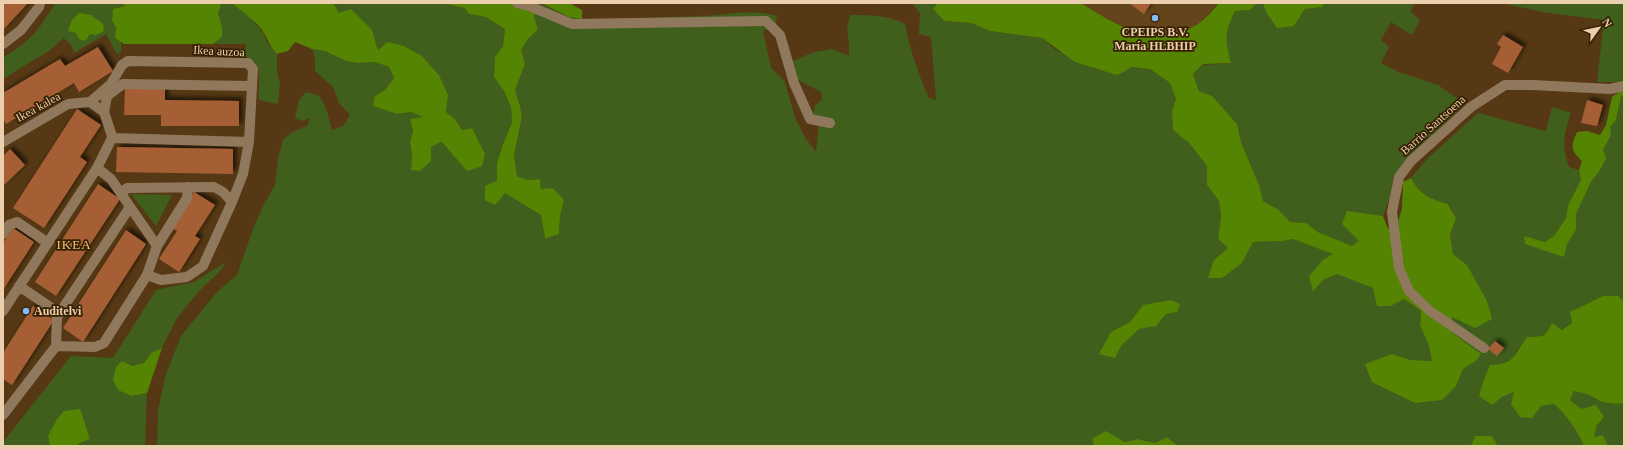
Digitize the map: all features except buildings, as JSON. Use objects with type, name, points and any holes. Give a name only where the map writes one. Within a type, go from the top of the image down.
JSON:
[{"type":"street","points":[[3,44],[21,30],[39,7],[40,3]]},
{"type":"street","points":[[517,3],[529,6],[572,24],[766,21],[780,35],[794,83],[810,119],[830,123]]},
{"type":"street","name":"Ikea auzoa","points":[[90,102],[111,84],[122,65],[128,61],[248,63],[253,69],[252,86]]},
{"type":"street","points":[[3,311],[97,168],[112,138],[104,112],[107,96],[123,84],[252,86],[249,142],[243,174],[203,266],[187,277],[161,280],[147,275]]},
{"type":"street","name":"Barrio Santsoena","points":[[1484,348],[1430,311],[1409,291],[1399,268],[1392,212],[1399,176],[1411,161],[1472,107],[1505,85],[1610,89],[1624,86]]},
{"type":"street","points":[[90,102],[104,112]]},
{"type":"street","name":"Ikea kalea","points":[[3,142],[68,104],[90,102]]},
{"type":"street","points":[[112,138],[249,142]]},
{"type":"street","points":[[97,168],[111,179],[157,246]]},
{"type":"street","points":[[56,346],[95,346],[104,343],[147,275],[157,246],[187,198],[188,187]]},
{"type":"street","points":[[121,194],[127,188],[214,187],[223,192],[232,202]]},
{"type":"street","points":[[3,415],[56,346],[57,317],[130,207]]},
{"type":"street","points":[[3,234],[9,225],[17,222],[48,243]]},
{"type":"street","points":[[19,286],[50,307],[57,317]]},
{"type":"shaded area","name":"CPEIPS B.V. María HLBHIP","points":[[1081,3],[1219,3],[1193,27],[1177,35],[1159,36],[1146,34],[1123,27],[1099,15]]},
{"type":"green space","points":[[55,3],[123,3],[125,6],[113,9],[112,20],[116,28],[115,38],[121,42],[121,52],[117,54],[106,34],[74,53],[71,45],[64,38],[50,50],[3,79],[3,57],[20,46],[34,34]],"holes":[[[68,30],[104,31],[90,34],[79,39],[76,33]]]},
{"type":"green space","points":[[123,3],[222,3],[218,13],[222,27],[222,37],[213,44],[124,44],[115,38],[116,28],[112,20],[113,9],[125,6]]},
{"type":"green space","points":[[222,3],[231,3],[250,17],[263,33],[269,46],[277,54],[277,72],[280,84],[278,104],[259,100],[259,72],[255,63],[245,56],[246,44],[213,44],[222,37],[222,27],[218,13]]},
{"type":"green space","points":[[231,3],[334,4],[339,13],[351,9],[372,30],[378,50],[388,42],[404,46],[422,56],[439,75],[448,95],[446,112],[455,119],[462,130],[472,128],[485,154],[482,166],[467,171],[442,142],[431,147],[431,161],[420,171],[411,170],[412,155],[410,142],[413,131],[410,119],[423,117],[411,112],[397,114],[373,106],[375,96],[385,90],[394,78],[389,67],[375,62],[358,63],[346,61],[325,51],[312,49],[295,42],[288,51],[277,54],[271,47],[264,33],[257,25]]},
{"type":"green space","points":[[323,3],[441,3],[465,8],[469,14],[486,17],[505,29],[503,46],[495,57],[494,77],[504,91],[511,107],[512,123],[497,163],[497,181],[505,192],[541,215],[545,239],[559,234],[560,216],[564,200],[541,189],[540,179],[527,180],[517,176],[514,155],[522,117],[515,90],[525,64],[521,50],[528,39],[538,29],[534,17],[539,3],[569,17],[582,19],[702,16],[749,12],[758,12],[777,16],[775,26],[763,31],[771,68],[784,80],[796,120],[806,139],[816,152],[819,124],[826,117],[813,115],[815,106],[822,99],[821,92],[798,80],[793,61],[814,52],[832,49],[849,56],[847,29],[850,15],[872,15],[885,17],[905,24],[912,53],[921,80],[929,98],[936,100],[931,37],[919,34],[920,13],[913,4],[891,3],[938,3],[933,9],[944,21],[971,23],[990,31],[1042,38],[1056,50],[1096,69],[1113,74],[1118,75],[1132,67],[1150,69],[1170,83],[1176,99],[1172,111],[1173,130],[1189,143],[1207,166],[1207,185],[1219,201],[1221,216],[1218,239],[1228,248],[1214,260],[1242,263],[1253,242],[1283,241],[1293,239],[1334,254],[1313,290],[1323,280],[1337,273],[1373,288],[1391,306],[1404,299],[1421,311],[1420,325],[1429,346],[1432,361],[1411,360],[1392,354],[1396,393],[1415,403],[1456,386],[1463,369],[1476,361],[1480,354],[1451,333],[1452,317],[1476,283],[1467,265],[1453,254],[1450,235],[1456,218],[1449,204],[1426,196],[1418,189],[1411,178],[1427,159],[1478,113],[1546,131],[1552,107],[1571,113],[1565,134],[1564,146],[1569,167],[1579,170],[1581,180],[1568,205],[1566,218],[1554,236],[1545,242],[1525,237],[1525,244],[1567,244],[1576,230],[1576,214],[1591,182],[1600,170],[1603,150],[1610,135],[1609,127],[1616,120],[1621,97],[1624,96],[1624,302],[1618,296],[1603,296],[1570,312],[1572,323],[1561,330],[1548,331],[1543,336],[1527,337],[1513,358],[1502,365],[1492,405],[1502,397],[1514,392],[1541,406],[1554,404],[1571,424],[1584,446],[1498,446],[1492,436],[1475,436],[1471,446],[1178,446],[1167,437],[1155,443],[1137,439],[1125,442],[1119,438],[1092,439],[1094,446],[157,446],[158,410],[166,374],[181,336],[217,292],[237,275],[253,229],[263,206],[275,185],[278,158],[283,140],[292,132],[307,126],[310,118],[302,121],[295,118],[299,100],[306,92],[320,96],[327,111],[332,130],[343,126],[350,115],[339,103],[333,87],[315,71],[315,59],[312,49],[325,51],[346,61],[358,63],[375,62],[389,67],[394,78],[385,90],[375,96],[373,106],[397,114],[411,112],[424,117],[410,119],[413,131],[410,142],[412,155],[411,170],[431,161],[431,147],[443,142],[485,154],[472,128],[462,130],[455,119],[446,112],[448,95],[439,75],[422,56],[404,46],[378,50],[372,30],[339,13],[334,4]],"holes":[[[1143,305],[1177,312],[1166,314],[1155,326],[1139,329],[1121,346],[1111,332],[1130,322]]]},
{"type":"green space","points":[[441,3],[539,3],[534,17],[538,29],[528,39],[521,50],[525,64],[515,90],[522,117],[514,155],[517,176],[527,180],[540,179],[541,189],[553,188],[564,200],[560,216],[559,234],[545,239],[541,215],[505,193],[495,205],[485,200],[485,186],[497,181],[497,163],[512,123],[511,107],[504,91],[494,77],[495,57],[503,46],[505,29],[486,17],[469,14],[465,8]]},
{"type":"green space","points":[[541,3],[569,3],[582,10],[582,19],[569,17]]},
{"type":"green space","points":[[938,3],[1081,3],[1117,24],[1134,31],[1152,35],[1169,35],[1186,31],[1203,20],[1219,3],[1257,3],[1250,10],[1235,11],[1231,19],[1227,32],[1227,42],[1231,63],[1203,64],[1193,74],[1199,91],[1212,96],[1237,124],[1241,142],[1259,185],[1263,201],[1279,210],[1290,222],[1306,223],[1318,232],[1352,246],[1359,241],[1342,224],[1347,211],[1383,216],[1388,229],[1398,222],[1402,209],[1403,182],[1411,178],[1418,189],[1426,196],[1448,204],[1456,218],[1450,235],[1453,254],[1467,265],[1487,301],[1492,319],[1475,328],[1452,317],[1451,332],[1481,354],[1476,361],[1463,369],[1456,386],[1442,400],[1415,403],[1372,382],[1365,364],[1392,354],[1411,360],[1432,361],[1429,346],[1420,325],[1421,311],[1404,299],[1391,306],[1377,306],[1373,288],[1337,274],[1323,280],[1313,291],[1309,276],[1323,260],[1333,254],[1293,239],[1283,241],[1253,242],[1242,263],[1222,278],[1208,278],[1214,260],[1228,248],[1218,239],[1221,216],[1219,201],[1207,185],[1207,166],[1189,143],[1173,130],[1172,111],[1176,99],[1170,83],[1150,69],[1132,67],[1118,75],[1075,62],[1042,38],[990,31],[971,23],[944,21],[933,9]]},
{"type":"green space","points":[[1257,3],[1263,3],[1266,12],[1294,26],[1305,9],[1321,7],[1324,3],[1415,3],[1410,11],[1420,20],[1412,35],[1391,22],[1381,40],[1389,47],[1381,63],[1399,72],[1438,85],[1465,104],[1403,163],[1393,178],[1390,197],[1383,216],[1370,215],[1359,241],[1352,246],[1318,232],[1306,223],[1289,222],[1279,210],[1263,201],[1259,185],[1241,142],[1237,124],[1212,96],[1199,91],[1193,74],[1203,65],[1231,63],[1225,39],[1230,22],[1235,11],[1250,10]]},
{"type":"green space","points":[[1263,3],[1324,3],[1322,7],[1305,9],[1294,26],[1277,28],[1266,12]]},
{"type":"green space","points":[[1502,3],[1624,3],[1624,91],[1619,92],[1615,82],[1597,82],[1604,20],[1542,12]]},
{"type":"green space","points":[[79,13],[91,15],[103,24],[104,31],[96,35],[90,34],[85,41],[79,39],[76,33],[68,31],[72,20]]},
{"type":"green space","points":[[1624,91],[1624,96],[1621,97],[1616,120],[1610,127],[1611,135],[1603,150],[1606,158],[1600,170],[1591,182],[1576,214],[1576,230],[1567,244],[1564,257],[1525,244],[1524,236],[1545,242],[1554,236],[1566,218],[1568,205],[1581,180],[1579,170],[1582,161],[1575,154],[1573,148],[1577,132],[1587,131],[1600,135],[1606,125],[1612,97],[1619,92]]},
{"type":"green space","points":[[131,194],[172,195],[156,226]]},
{"type":"green space","points":[[226,262],[221,270],[199,291],[177,318],[162,348],[151,353],[144,363],[132,366],[132,396],[147,393],[145,446],[77,446],[78,444],[90,439],[85,427],[48,436],[50,446],[3,446],[3,442],[71,356],[113,358],[156,290],[194,282]]},
{"type":"green space","points":[[1603,296],[1618,296],[1624,302],[1624,403],[1616,404],[1602,402],[1587,394],[1574,391],[1570,400],[1581,409],[1596,405],[1604,417],[1597,425],[1594,437],[1603,435],[1608,446],[1584,446],[1571,424],[1554,404],[1541,406],[1532,418],[1520,417],[1511,404],[1514,392],[1502,397],[1492,405],[1479,396],[1490,365],[1509,361],[1527,337],[1543,336],[1548,331],[1552,323],[1562,330],[1572,323],[1570,312]]},
{"type":"green space","points":[[1171,300],[1180,304],[1177,312],[1166,314],[1156,326],[1139,329],[1121,346],[1115,358],[1099,354],[1111,332],[1130,322],[1143,305]]},
{"type":"green space","points":[[162,348],[147,393],[132,396],[118,390],[113,380],[116,367],[122,361],[132,366],[144,363],[151,353]]},
{"type":"green space","points":[[1574,391],[1587,394],[1602,402],[1616,404],[1624,403],[1624,446],[1608,446],[1603,435],[1594,437],[1597,425],[1570,400]]},
{"type":"green space","points":[[80,409],[90,439],[78,444],[77,446],[50,446],[48,436],[57,419],[64,411]]},
{"type":"green space","points":[[1106,431],[1125,442],[1137,439],[1155,443],[1167,437],[1178,446],[1094,446],[1092,439]]},
{"type":"green space","points":[[1475,436],[1492,436],[1498,446],[1471,446]]},
{"type":"place","name":"CPEIPS B.V. María HLBHIP","points":[[1155,18]]},
{"type":"place","name":"Auditelvi","points":[[26,311]]},
{"type":"district","name":"IKEA","points":[[74,244]]}]
